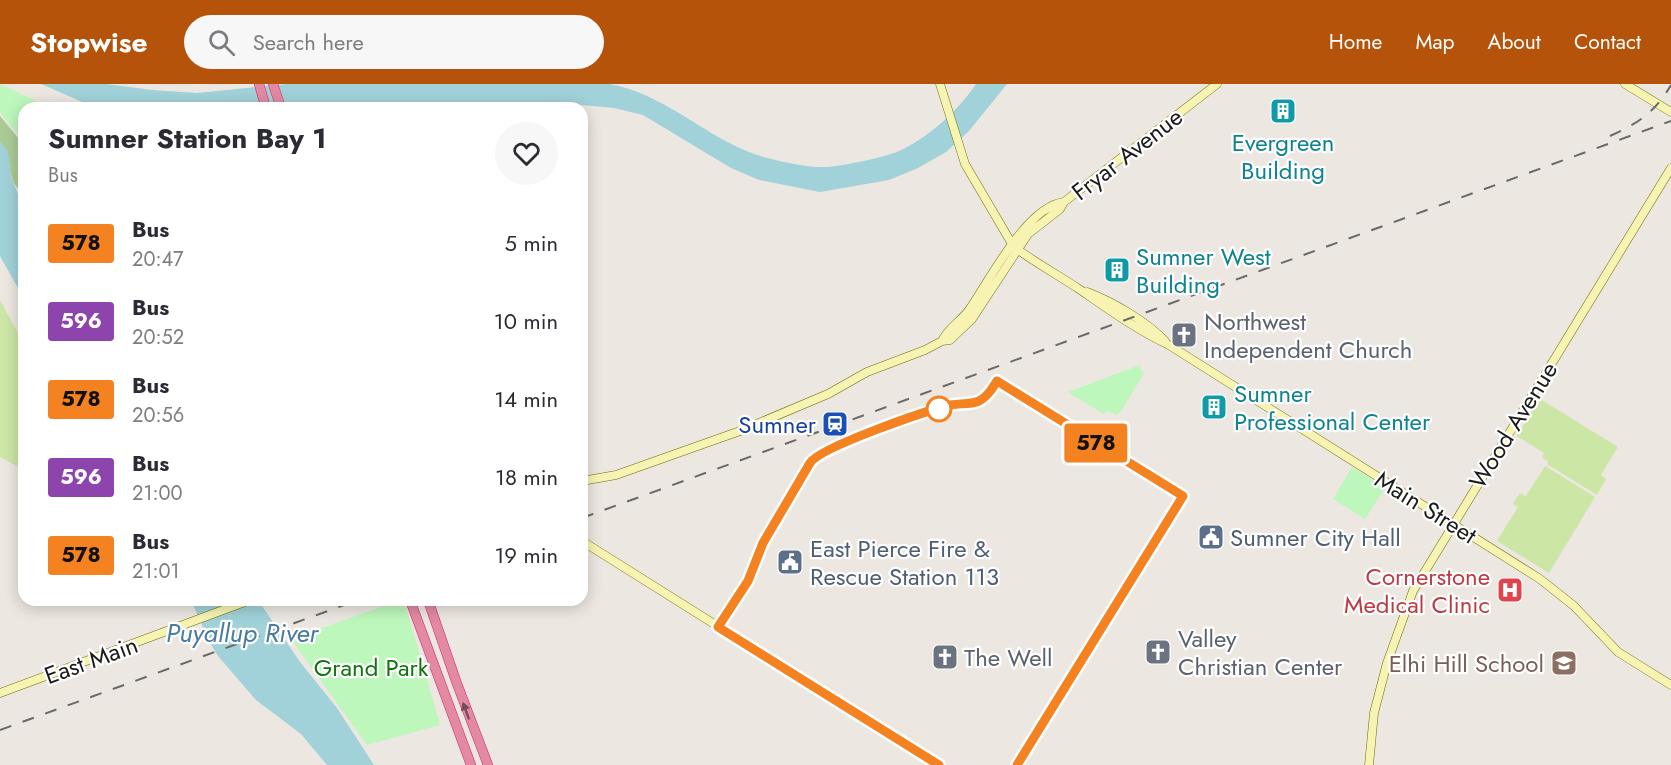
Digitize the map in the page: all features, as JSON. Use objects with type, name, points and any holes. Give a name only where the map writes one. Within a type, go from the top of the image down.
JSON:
[{"type":"highway","points":[[259,84],[264,102]]},
{"type":"highway","points":[[275,84],[280,102]]},
{"type":"highway","points":[[414,606],[471,765]]},
{"type":"highway","points":[[430,606],[488,765]]},
{"type":"main road","name":"Fryar Avenue","points":[[1014,246],[1060,209],[1064,202],[1217,84]]},
{"type":"main road","points":[[1625,84],[1671,112]]},
{"type":"main road","points":[[588,480],[616,474],[740,430],[828,394],[867,372],[925,350],[942,341],[945,334],[961,320],[1014,246],[965,164],[941,86]]},
{"type":"main road","name":"Wood Avenue","points":[[1369,765],[1374,713],[1387,663],[1413,591],[1452,523],[1671,168]]},
{"type":"main road","name":"Main Street","points":[[1014,246],[1098,304],[1169,345],[1561,594],[1618,652],[1671,685]]},
{"type":"main road","points":[[588,545],[939,765]]},
{"type":"main road","name":"East Main","points":[[0,693],[234,606]]},
{"type":"green space","points":[[0,84],[38,102],[18,102],[18,134],[0,113]]},
{"type":"green space","points":[[0,116],[18,138],[18,189],[13,182],[8,156],[0,142]]},
{"type":"green space","points":[[0,300],[18,333],[18,466],[0,457]]},
{"type":"green space","points":[[1140,365],[1141,371],[1145,372],[1121,411],[1116,415],[1107,410],[1104,414],[1068,392]]},
{"type":"green space","points":[[1540,399],[1618,447],[1601,475],[1606,479],[1597,495],[1547,464],[1548,461],[1542,458],[1544,453],[1517,436]]},
{"type":"green space","points":[[1545,466],[1595,497],[1549,573],[1497,541],[1518,507],[1513,504],[1520,493],[1526,496]]},
{"type":"green space","points":[[1352,467],[1385,488],[1365,519],[1333,499]]},
{"type":"green space","name":"Grand Park","points":[[383,606],[406,606],[440,725],[367,745],[291,639]]},
{"type":"water","points":[[41,84],[106,84],[197,93],[287,84],[609,84],[664,104],[714,135],[749,152],[787,162],[825,167],[897,152],[920,139],[941,123],[976,84],[1007,84],[969,131],[946,152],[918,168],[889,180],[820,192],[759,180],[731,168],[643,115],[614,108],[588,106],[588,102],[82,102]]},
{"type":"water","points":[[0,142],[8,151],[11,177],[18,194],[18,288],[0,256]]},
{"type":"water","name":"Puyallup River","points":[[194,606],[262,606],[300,662],[337,708],[374,765],[327,765],[301,734],[256,700],[218,656]]},
{"type":"railway","points":[[1610,136],[1645,116],[1659,103],[1671,85]]},
{"type":"railway","points":[[588,516],[1671,121]]},
{"type":"railway","points":[[0,730],[341,606]]},
{"type":"bus line","name":"578","points":[[939,765],[718,627],[748,581],[763,543],[812,458],[870,432],[911,418],[953,405],[978,402],[986,396],[997,381],[1183,496],[1017,765]]},
{"type":"place","name":"Evergreen Building","points":[[1283,111]]},
{"type":"place","name":"Sumner West Building","points":[[1117,270]]},
{"type":"place","name":"Northwest Independent Church","points":[[1184,335]]},
{"type":"place","name":"Sumner Professional Center","points":[[1214,407]]},
{"type":"place","name":"Sumner","points":[[835,424]]},
{"type":"place","name":"Sumner City Hall","points":[[1211,537]]},
{"type":"place","name":"East Pierce Fire & Rescue Station 113","points":[[790,562]]},
{"type":"place","name":"Cornerstone Medical Clinic","points":[[1510,590]]},
{"type":"place","name":"Valley Christian Center","points":[[1158,652]]},
{"type":"place","name":"The Well","points":[[945,657]]},
{"type":"place","name":"Elhi Hill School","points":[[1564,663]]}]
